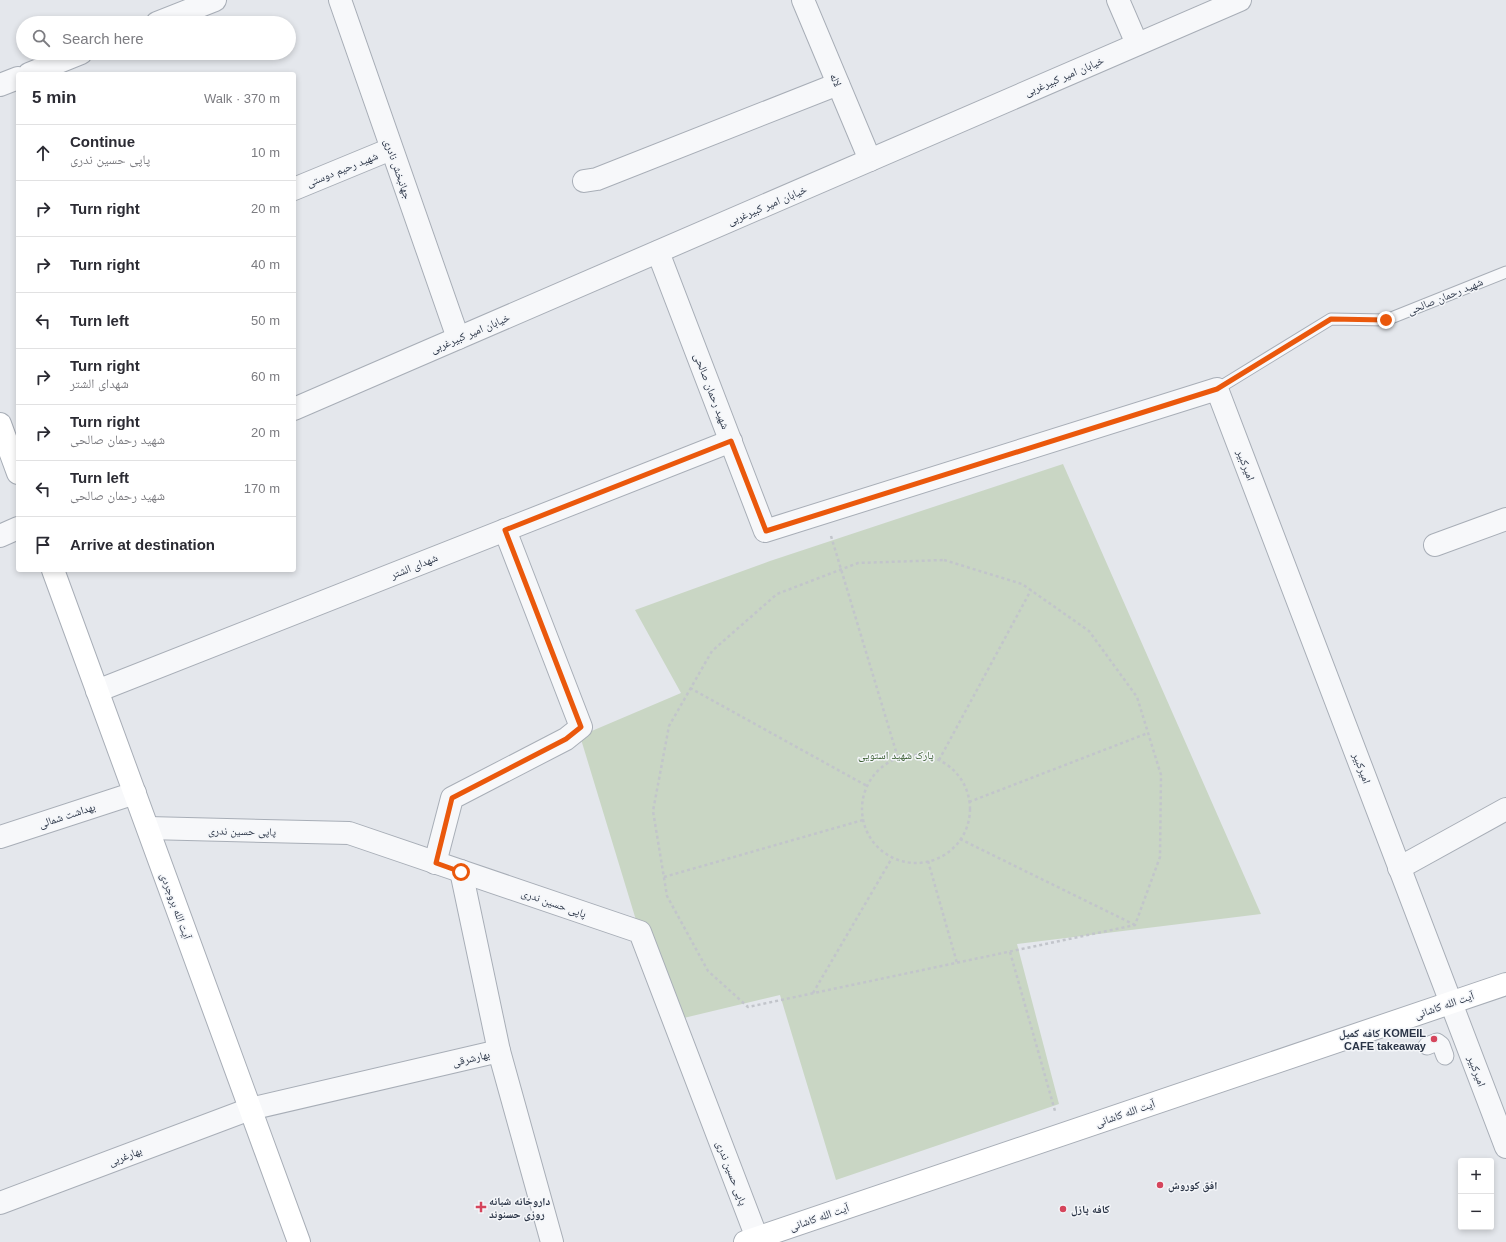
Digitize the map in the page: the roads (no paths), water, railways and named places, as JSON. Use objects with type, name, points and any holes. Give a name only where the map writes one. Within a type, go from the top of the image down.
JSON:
[{"type":"main road","points":[[0,424],[16,468]]},
{"type":"main road","name":"آیت الله بروجردی","points":[[55,572],[299,1242]]},
{"type":"main road","name":"آیت الله کاشانی","points":[[751,1240],[1506,984]]},
{"type":"street","points":[[175,16],[215,0]]},
{"type":"street","name":"جهانبخش نادری","points":[[340,0],[458,338]]},
{"type":"street","name":"لاله","points":[[803,0],[870,160]]},
{"type":"street","points":[[1118,0],[1137,44]]},
{"type":"street","name":"خیابان امیر کبیرغربی","points":[[296,408],[1240,0]]},
{"type":"street","points":[[33,72],[63,60]]},
{"type":"street","points":[[0,85],[16,79]]},
{"type":"street","points":[[584,181],[597,178],[838,84]]},
{"type":"street","name":"شهید رحیم دوستی","points":[[296,188],[391,149]]},
{"type":"street","name":"شهید رحمان صالحی","points":[[658,252],[766,531],[824,514],[1217,389]]},
{"type":"street","name":"امیرکبیر","points":[[1217,389],[1451,1002],[1499,1112],[1506,1147]]},
{"type":"street","name":"شهدای الشتر","points":[[98,691],[731,441]]},
{"type":"street","points":[[1435,545],[1506,519]]},
{"type":"street","points":[[0,536],[16,529]]},
{"type":"street","points":[[436,863],[452,798],[566,739],[581,727],[505,530]]},
{"type":"street","name":"بهداشت شمالی","points":[[0,837],[135,792]]},
{"type":"street","points":[[1399,868],[1506,809]]},
{"type":"street","name":"پاپی حسین ندری","points":[[148,828],[349,834],[640,932],[751,1240]]},
{"type":"street","points":[[461,872],[499,1051]]},
{"type":"street","points":[[1427,1046],[1437,1042],[1441,1045],[1445,1056]]},
{"type":"street","name":"بهارشرقی","points":[[250,1109],[499,1051],[552,1242]]},
{"type":"street","name":"بهارغربی","points":[[0,1203],[250,1109]]},
{"type":"lane","name":"شهید رحمان صالحی","points":[[1217,389],[1331,319],[1386,320],[1506,272]]},
{"type":"place","name":"کافه کمیل KOMEIL CAFE takeaway","points":[[1434,1039]]},
{"type":"place","name":"افق کوروش","points":[[1160,1185]]},
{"type":"place","name":"داروخانه شبانه روزی حسنوند","points":[[481,1207]]},
{"type":"place","name":"کافه پازل","points":[[1063,1209]]},
{"type":"park label","name":"پارک شهید استویی","points":[[896,755]]}]
